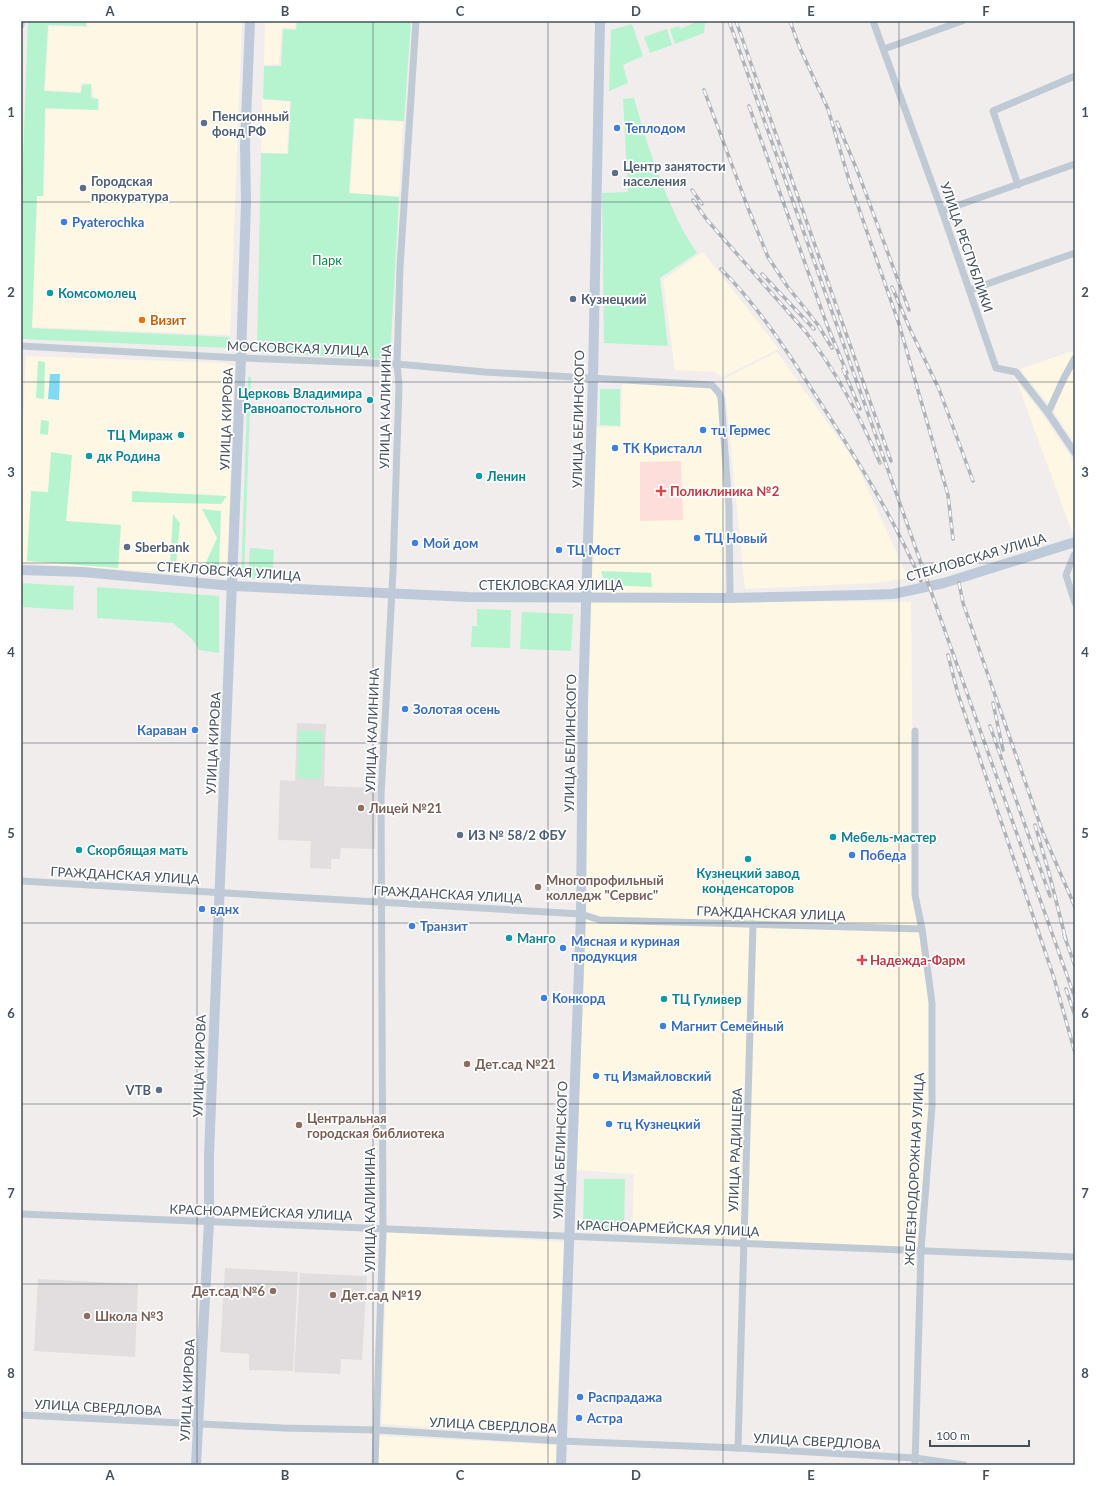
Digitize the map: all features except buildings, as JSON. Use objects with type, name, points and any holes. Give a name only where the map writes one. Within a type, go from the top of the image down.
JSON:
[{"type":"street","name":"УЛИЦА КИРОВА","points":[[196,1465],[209,1222],[209,1155],[233,586],[246,203],[246,146],[250,21]]},
{"type":"street","name":"УЛИЦА КАЛИНИНА","points":[[375,1465],[383,1228],[381,796],[392,594],[399,386],[397,364],[400,267],[416,21]]},
{"type":"street","name":"УЛИЦА БЕЛИНСКОГО","points":[[561,1465],[581,914],[583,703],[593,378],[600,21]]},
{"type":"street","name":"УЛИЦА РЕСПУБЛИКИ","points":[[873,21],[942,211],[996,368],[1016,372],[1048,413],[1075,453]]},
{"type":"street","points":[[884,49],[962,21]]},
{"type":"street","points":[[1018,185],[993,111],[1075,76]]},
{"type":"street","points":[[942,211],[1075,164]]},
{"type":"street","points":[[970,290],[1075,252]]},
{"type":"street","name":"МОСКОВСКАЯ УЛИЦА","points":[[21,346],[241,358],[397,364],[478,372],[708,384],[716,388],[721,398],[729,507],[730,598]]},
{"type":"street","points":[[1048,413],[1075,358]]},
{"type":"street","name":"СТЕКЛОВСКАЯ УЛИЦА","points":[[21,570],[83,572],[233,586],[469,597],[730,598],[863,596],[893,594],[944,583],[1075,542]]},
{"type":"street","points":[[1075,555],[1066,575],[1075,603]]},
{"type":"street","name":"ЖЕЛЕЗНОДОРОЖНАЯ УЛИЦА","points":[[915,731],[915,895],[922,929],[932,1003],[932,1106],[921,1250],[915,1462]]},
{"type":"street","name":"ГРАЖДАНСКАЯ УЛИЦА","points":[[21,881],[581,914],[600,920],[922,929]]},
{"type":"street","name":"УЛИЦА РАДИЩЕВА","points":[[738,1448],[753,924]]},
{"type":"street","name":"КРАСНОАРМЕЙСКАЯ УЛИЦА","points":[[21,1214],[1075,1257]]},
{"type":"street","name":"УЛИЦА СВЕРДЛОВА","points":[[21,1415],[283,1428],[377,1430],[562,1441],[738,1448],[964,1465]]},
{"type":"shaded area","points":[[87,21],[242,21],[230,335],[32,327],[37,196],[44,196],[46,109],[99,110],[99,99],[93,97],[92,84],[81,83],[80,92],[45,90],[49,26],[87,27]]},
{"type":"shaded area","points":[[265,21],[295,21],[295,28],[282,28],[279,64],[264,65]]},
{"type":"shaded area","points":[[262,99],[290,102],[287,153],[261,153]]},
{"type":"shaded area","points":[[355,119],[403,122],[399,196],[350,193]]},
{"type":"shaded area","points":[[703,252],[779,349],[723,377],[714,372],[675,370],[663,280]]},
{"type":"shaded area","points":[[1075,350],[1075,444],[1053,410],[1020,369]]},
{"type":"shaded area","points":[[777,352],[856,463],[908,578],[874,583],[745,589],[724,379]]},
{"type":"shaded area","points":[[26,356],[226,363],[232,366],[234,370],[227,576],[21,563],[21,468]]},
{"type":"shaded area","points":[[622,382],[711,388],[718,397],[725,508],[724,595],[589,594],[594,427],[621,427]]},
{"type":"shaded area","points":[[1017,382],[1043,415],[1075,463],[1075,531],[1072,532]]},
{"type":"shaded area","name":"Поликлиника №2","points":[[681,461],[683,520],[640,521],[640,462]]},
{"type":"shaded area","points":[[589,600],[911,602],[914,896],[930,1007],[930,1102],[917,1247],[632,1237],[634,1174],[574,1170]]},
{"type":"shaded area","points":[[297,723],[326,724],[324,786],[377,788],[375,849],[341,848],[340,859],[331,859],[331,869],[310,868],[311,841],[278,840],[280,780],[295,781]]},
{"type":"shaded area","points":[[387,1232],[564,1242],[556,1436],[382,1424]]},
{"type":"shaded area","points":[[225,1268],[298,1272],[293,1371],[249,1370],[249,1354],[220,1352]]},
{"type":"shaded area","points":[[300,1273],[367,1276],[362,1360],[341,1359],[340,1374],[294,1372]]},
{"type":"shaded area","points":[[38,1279],[138,1284],[135,1357],[34,1351]]},
{"type":"shaded area","points":[[379,1436],[556,1445],[556,1465],[377,1465]]},
{"type":"green space","points":[[28,21],[86,21],[86,26],[48,25],[44,91],[81,93],[82,85],[91,84],[91,98],[98,99],[98,110],[45,108],[43,196],[37,196],[32,328],[230,337],[230,348],[21,339],[21,214]]},
{"type":"green space","name":"Парк","points":[[297,21],[411,21],[404,121],[354,118],[349,193],[399,197],[390,359],[257,353],[261,153],[288,154],[291,101],[263,99],[264,66],[281,66],[283,29],[296,30]]},
{"type":"green space","points":[[699,21],[705,21],[704,33],[675,44],[670,29],[679,26],[680,29]]},
{"type":"green space","points":[[632,24],[643,56],[623,65],[628,83],[609,91],[611,30]]},
{"type":"green space","points":[[667,29],[672,45],[650,53],[644,37]]},
{"type":"green space","points":[[634,98],[647,143],[669,202],[680,226],[697,253],[660,278],[668,346],[604,343],[602,193],[628,192],[623,99]]},
{"type":"green space","points":[[38,361],[45,362],[44,399],[36,398]]},
{"type":"green space","points":[[248,377],[251,377],[244,578],[241,578]]},
{"type":"green space","points":[[600,389],[620,389],[620,426],[600,425]]},
{"type":"green space","points":[[41,420],[49,421],[48,435],[40,434]]},
{"type":"green space","points":[[51,452],[72,455],[66,521],[121,525],[118,568],[27,561],[31,491],[48,492]]},
{"type":"green space","points":[[132,491],[227,496],[221,504],[132,502]]},
{"type":"green space","points":[[202,509],[221,511],[219,568],[203,569],[217,538]]},
{"type":"green space","points":[[173,514],[180,523],[176,565],[170,564]]},
{"type":"green space","points":[[250,548],[274,550],[272,580],[248,578]]},
{"type":"green space","points":[[601,571],[651,573],[652,587],[609,585],[604,581]]},
{"type":"green space","points":[[21,583],[74,586],[73,610],[21,607]]},
{"type":"green space","points":[[97,587],[219,596],[219,653],[199,650],[192,639],[173,623],[97,618]]},
{"type":"green space","points":[[477,609],[511,610],[510,648],[471,647],[472,626],[477,626]]},
{"type":"green space","points":[[522,612],[573,614],[571,651],[520,649]]},
{"type":"green space","points":[[299,730],[323,731],[321,779],[297,778]]},
{"type":"green space","points":[[584,1179],[625,1179],[624,1231],[583,1230]]},
{"type":"water","points":[[50,374],[60,374],[59,400],[48,399]]},
{"type":"railway","points":[[729,21],[1075,998]]},
{"type":"railway","points":[[736,21],[891,461]]},
{"type":"railway","points":[[790,21],[799,46],[828,109],[849,180],[899,324],[948,495],[953,539]]},
{"type":"railway","points":[[704,90],[768,257],[787,286],[818,325],[832,348]]},
{"type":"railway","points":[[749,106],[827,325],[847,373]]},
{"type":"railway","points":[[837,122],[859,175],[909,310]]},
{"type":"railway","points":[[692,190],[702,204]]},
{"type":"railway","points":[[693,200],[707,220],[805,331],[816,346],[847,394],[880,463]]},
{"type":"railway","points":[[721,269],[748,299],[773,331],[832,421],[886,510],[921,581]]},
{"type":"railway","points":[[762,274],[814,329]]},
{"type":"railway","points":[[892,287],[910,329],[939,389],[973,481]]},
{"type":"railway","points":[[843,369],[860,409]]},
{"type":"railway","points":[[959,583],[963,603],[1043,833],[1075,907]]},
{"type":"railway","points":[[948,655],[958,694],[1054,978],[1075,1053]]},
{"type":"railway","points":[[993,703],[1003,750]]},
{"type":"railway","points":[[990,726],[1050,896]]},
{"type":"railway","points":[[1035,825],[1066,940]]},
{"type":"railway","points":[[1064,935],[1075,966]]},
{"type":"railway","points":[[1066,989],[1075,1016]]},
{"type":"place","name":"Пенсионный фонд РФ","points":[[204,123]]},
{"type":"place","name":"Теплодом","points":[[617,128]]},
{"type":"place","name":"Центр занятости населения","points":[[615,173]]},
{"type":"place","name":"Городская прокуратура","points":[[83,188]]},
{"type":"place","name":"Pyaterochka","points":[[64,222]]},
{"type":"place","name":"Комсомолец","points":[[50,293]]},
{"type":"place","name":"Кузнецкий","points":[[573,299]]},
{"type":"place","name":"Визит","points":[[142,320]]},
{"type":"place","name":"Церковь Владимира Равноапостольного","points":[[370,400]]},
{"type":"place","name":"тц Гермес","points":[[703,430]]},
{"type":"place","name":"ТЦ Мираж","points":[[181,435]]},
{"type":"place","name":"ТК Кристалл","points":[[615,448]]},
{"type":"place","name":"дк Родина","points":[[89,456]]},
{"type":"place","name":"Ленин","points":[[479,476]]},
{"type":"place","name":"Поликлиника №2","points":[[661,491]]},
{"type":"place","name":"ТЦ Новый","points":[[697,538]]},
{"type":"place","name":"Мой дом","points":[[415,543]]},
{"type":"place","name":"Sberbank","points":[[127,547]]},
{"type":"place","name":"ТЦ Мост","points":[[559,550]]},
{"type":"place","name":"Золотая осень","points":[[405,709]]},
{"type":"place","name":"Караван","points":[[195,730]]},
{"type":"place","name":"Лицей №21","points":[[361,808]]},
{"type":"place","name":"ИЗ № 58/2 ФБУ","points":[[460,835]]},
{"type":"place","name":"Мебель-мастер","points":[[833,837]]},
{"type":"place","name":"Скорбящая мать","points":[[79,850]]},
{"type":"place","name":"Победа","points":[[852,855]]},
{"type":"place","name":"Кузнецкий завод конденсаторов","points":[[748,859]]},
{"type":"place","name":"Многопрофильный колледж \"Сервис\"","points":[[538,887]]},
{"type":"place","name":"вднх","points":[[202,909]]},
{"type":"place","name":"Транзит","points":[[412,926]]},
{"type":"place","name":"Манго","points":[[509,938]]},
{"type":"place","name":"Мясная и куриная продукция","points":[[563,948]]},
{"type":"place","name":"Надежда-Фарм","points":[[862,960]]},
{"type":"place","name":"Конкорд","points":[[544,998]]},
{"type":"place","name":"ТЦ Гуливер","points":[[664,999]]},
{"type":"place","name":"Магнит Семейный","points":[[663,1026]]},
{"type":"place","name":"Дет.сад №21","points":[[467,1064]]},
{"type":"place","name":"тц Измайловский","points":[[596,1076]]},
{"type":"place","name":"VTB","points":[[159,1090]]},
{"type":"place","name":"тц Кузнецкий","points":[[609,1124]]},
{"type":"place","name":"Центральная городская библиотека","points":[[299,1125]]},
{"type":"place","name":"Дет.сад №6","points":[[273,1291]]},
{"type":"place","name":"Дет.сад №19","points":[[333,1295]]},
{"type":"place","name":"Школа №3","points":[[87,1316]]},
{"type":"place","name":"Распрадажа","points":[[580,1397]]},
{"type":"place","name":"Астра","points":[[579,1418]]}]
